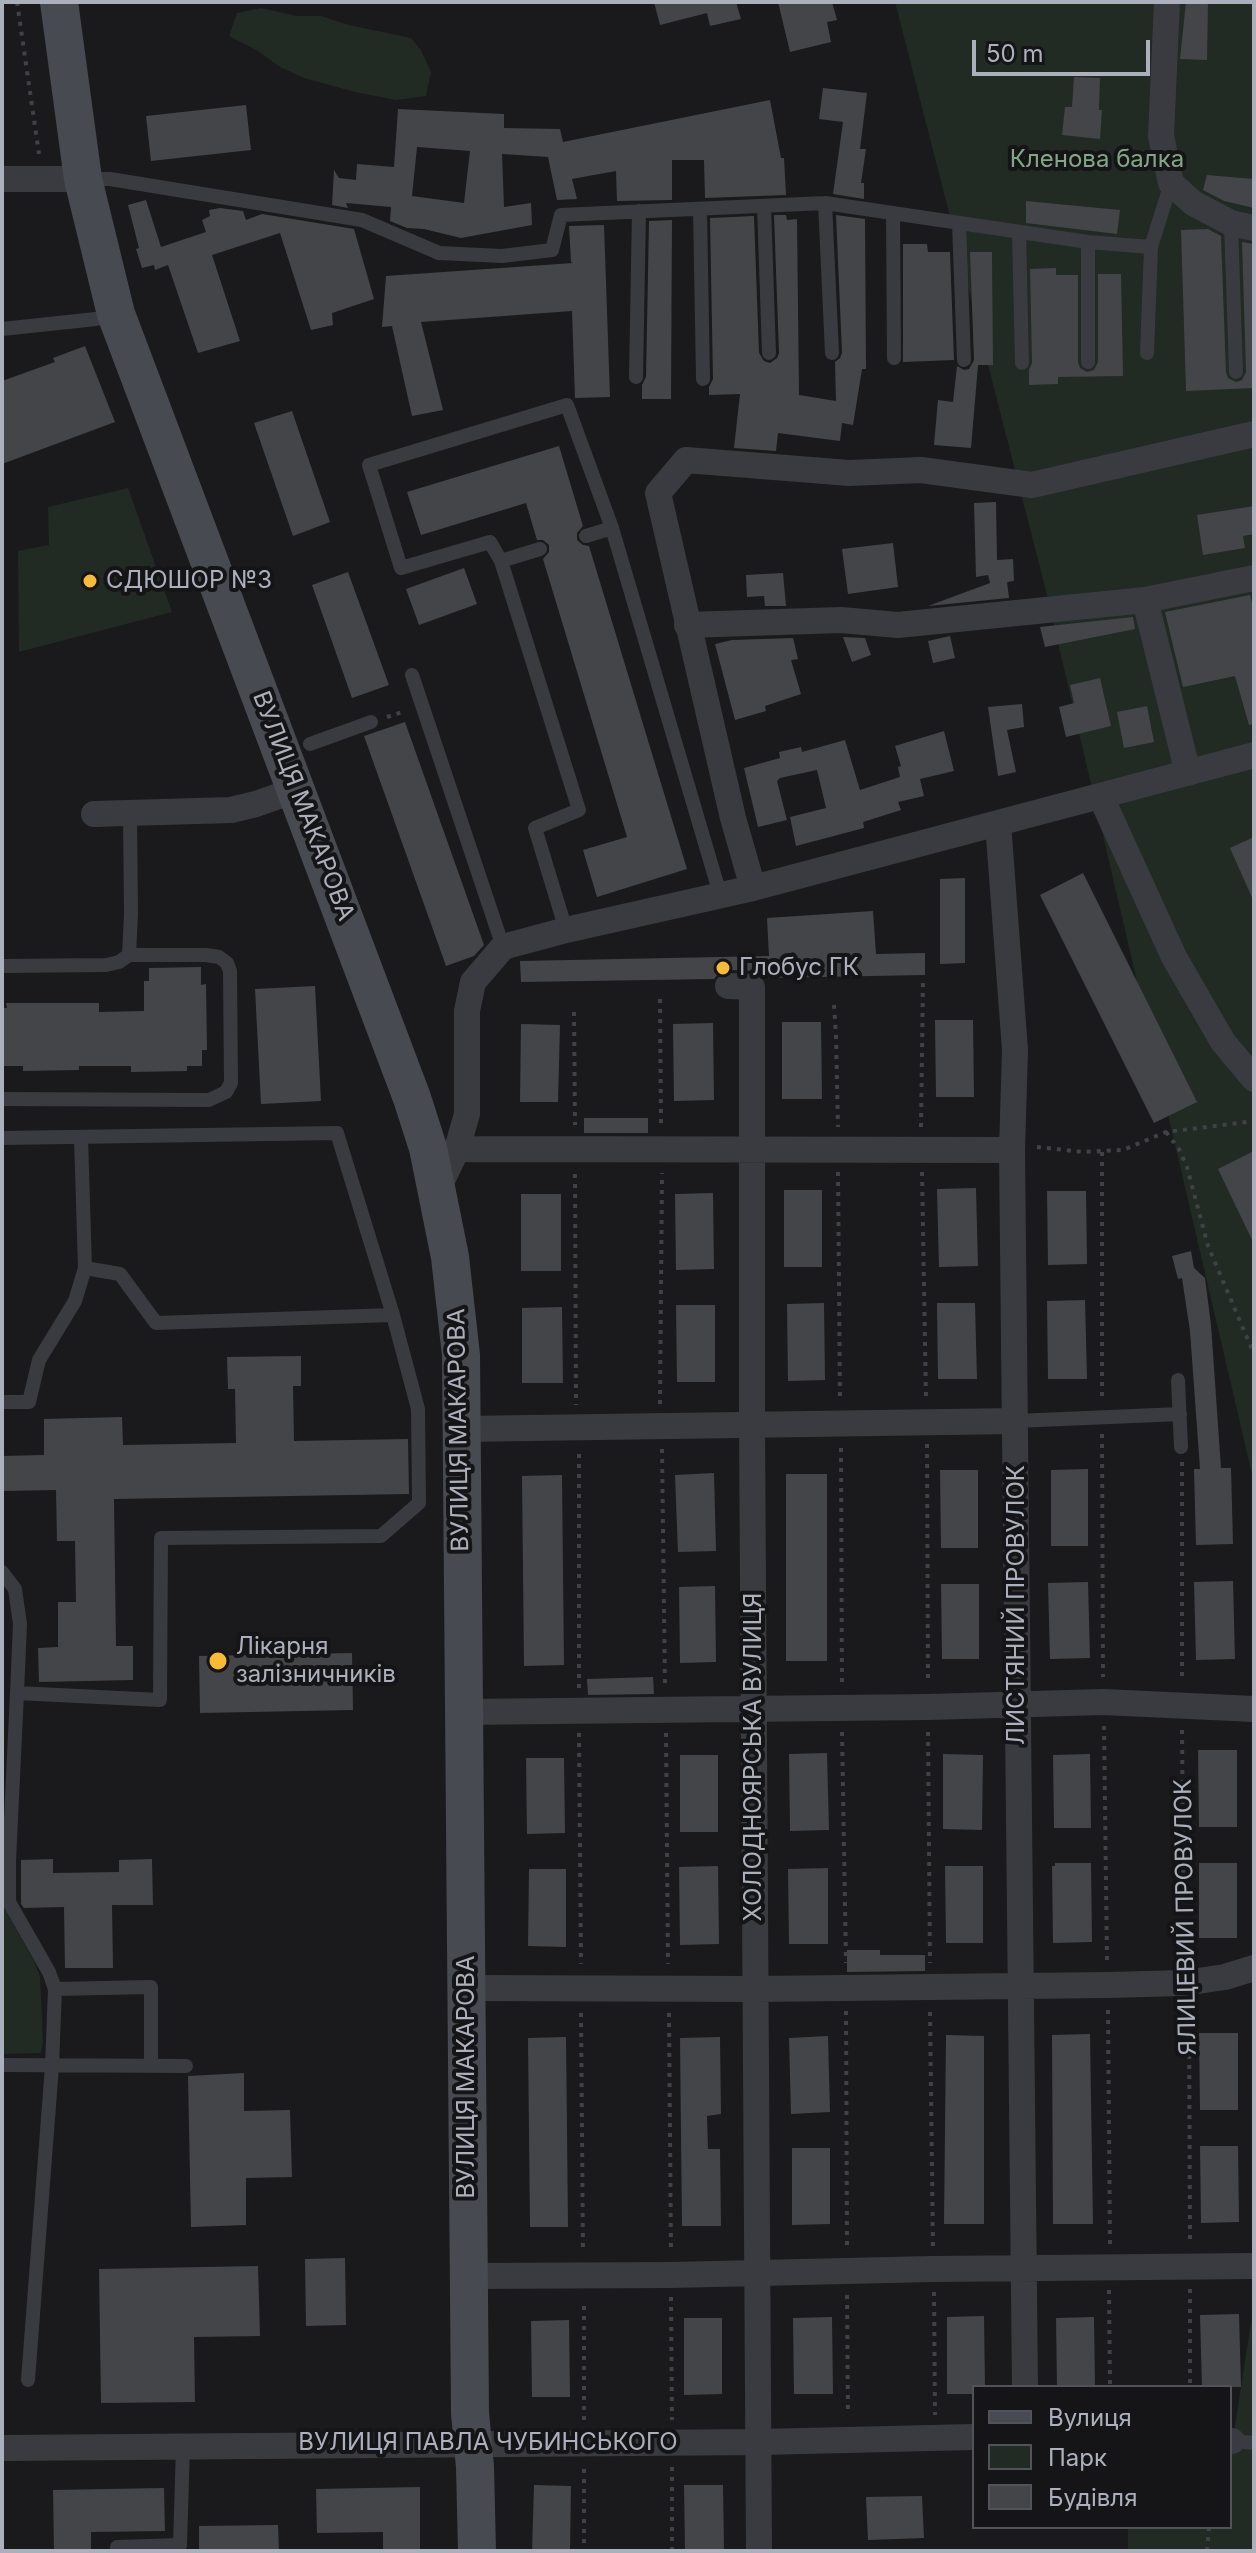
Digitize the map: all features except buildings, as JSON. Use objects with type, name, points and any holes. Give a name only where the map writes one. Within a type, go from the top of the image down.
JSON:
[{"type":"street","name":"ВУЛИЦЯ МАКАРОВА","points":[[59,2],[83,179],[116,314],[412,1098],[428,1148],[457,1306],[461,1355],[468,2276],[471,2443],[475,2467],[477,2551]]},
{"type":"street","points":[[1167,2],[1161,136],[1171,183],[1193,203],[1243,225]]},
{"type":"street","points":[[2,179],[83,179]]},
{"type":"street","points":[[753,888],[733,818],[658,493],[686,460],[849,473],[921,470],[1032,485],[1254,434]]},
{"type":"street","points":[[687,625],[841,620],[898,625],[1145,600],[1254,578]]},
{"type":"street","points":[[1145,600],[1188,773]]},
{"type":"street","points":[[437,1191],[457,1149],[467,1114],[469,997],[473,982],[503,947],[753,888],[1254,755]]},
{"type":"street","points":[[94,814],[231,810],[296,790]]},
{"type":"street","points":[[1101,797],[1174,957],[1223,1042],[1254,1079]]},
{"type":"street","name":"ЛИСТЯНИЙ ПРОВУЛОК","points":[[998,823],[1015,1050],[1012,1150],[1025,2385]]},
{"type":"street","name":"ХОЛОДНОЯРСЬКА ВУЛИЦЯ","points":[[728,986],[752,987],[759,2551]]},
{"type":"street","points":[[457,1149],[1012,1150]]},
{"type":"street","points":[[461,1429],[1016,1421]]},
{"type":"street","points":[[463,1712],[1103,1702],[1254,1709]]},
{"type":"street","points":[[466,1988],[1108,1985],[1184,1983],[1225,1977],[1254,1968]]},
{"type":"street","points":[[468,2276],[1254,2266]]},
{"type":"street","name":"ВУЛИЦЯ ПАВЛА ЧУБИНСЬКОГО","points":[[2,2448],[760,2442],[972,2437]]},
{"type":"lane","points":[[83,179],[110,179],[362,220],[439,253],[502,256],[552,250],[561,215],[825,203],[1088,242],[1151,247]]},
{"type":"lane","points":[[1147,353],[1151,247],[1171,183]]},
{"type":"lane","points":[[825,203],[832,353]]},
{"type":"lane","points":[[764,206],[769,353]]},
{"type":"lane","points":[[700,209],[703,379]]},
{"type":"lane","points":[[636,377],[639,211]]},
{"type":"lane","points":[[893,213],[894,358]]},
{"type":"lane","points":[[959,223],[964,360]]},
{"type":"lane","points":[[1236,372],[1243,225]]},
{"type":"lane","points":[[1019,232],[1022,363]]},
{"type":"lane","points":[[1088,242],[1088,362]]},
{"type":"lane","points":[[2,329],[116,314]]},
{"type":"lane","points":[[566,930],[535,828],[579,810],[501,561],[490,542],[401,568],[369,465],[567,405],[612,528],[720,894]]},
{"type":"lane","points":[[586,536],[612,528]]},
{"type":"lane","points":[[501,561],[540,549]]},
{"type":"lane","points":[[412,675],[503,947]]},
{"type":"lane","points":[[310,744],[371,722]]},
{"type":"lane","points":[[129,955],[130,813]]},
{"type":"lane","points":[[2,966],[106,965],[119,962],[129,955],[219,957],[227,963],[230,971],[231,1083],[226,1092],[209,1100],[2,1099]]},
{"type":"lane","points":[[2,1138],[337,1133],[393,1315],[418,1409],[419,1503],[381,1536],[161,1538],[160,1700],[17,1693]]},
{"type":"lane","points":[[2,1402],[29,1402],[39,1360],[75,1301],[85,1268],[81,1137]]},
{"type":"lane","points":[[85,1268],[120,1274],[156,1323],[393,1315]]},
{"type":"lane","points":[[1178,1380],[1181,1447]]},
{"type":"lane","points":[[1016,1421],[1180,1414]]},
{"type":"lane","points":[[2,1572],[15,1589],[20,1624],[6,1856],[9,1902],[49,1972],[55,1989],[28,2380]]},
{"type":"lane","points":[[55,1989],[151,1987],[151,2066]]},
{"type":"lane","points":[[2,2065],[186,2066]]},
{"type":"lane","points":[[117,2551],[117,2547],[180,2548],[183,2446]]},
{"type":"path","points":[[17,2],[42,179]]},
{"type":"path","points":[[371,722],[422,705]]},
{"type":"path","points":[[660,999],[663,1269],[660,1426],[664,1503],[672,2551]]},
{"type":"path","points":[[574,1012],[584,2551]]},
{"type":"path","points":[[1012,1150],[1022,1145],[1083,1152],[1123,1150],[1166,1132],[1254,1121]]},
{"type":"path","points":[[1166,1132],[1179,1149],[1187,1167],[1208,1246],[1254,1354]]},
{"type":"path","points":[[1102,1152],[1103,1702],[1111,2207],[1110,2385]]},
{"type":"path","name":"ЯЛИЦЕВИЙ ПРОВУЛОК","points":[[1181,1447],[1184,1983],[1189,1994],[1190,2385]]},
{"type":"path","points":[[1207,2551],[1209,2529]]},
{"type":"green space","name":"Кленова балка","points":[[895,2],[1254,2],[1254,1483],[1045,587]]},
{"type":"green space","points":[[261,8],[297,16],[321,16],[411,38],[421,50],[431,72],[426,96],[396,100],[355,92],[304,78],[280,67],[229,36],[237,13]]},
{"type":"green space","name":"СДЮШОР №3","points":[[128,488],[172,612],[19,652],[18,551],[49,545],[48,507]]},
{"type":"green space","points":[[2,1904],[40,1976],[41,2053],[2,2054]]},
{"type":"green space","points":[[1254,2303],[1254,2551],[1128,2551],[1128,2529],[1232,2529],[1233,2439]]},
{"type":"place","name":"СДЮШОР №3","points":[[90,581]]},
{"type":"place","name":"Глобус ГК","points":[[723,968]]},
{"type":"place","name":"Лікарня залізничників","points":[[218,1661]]}]
